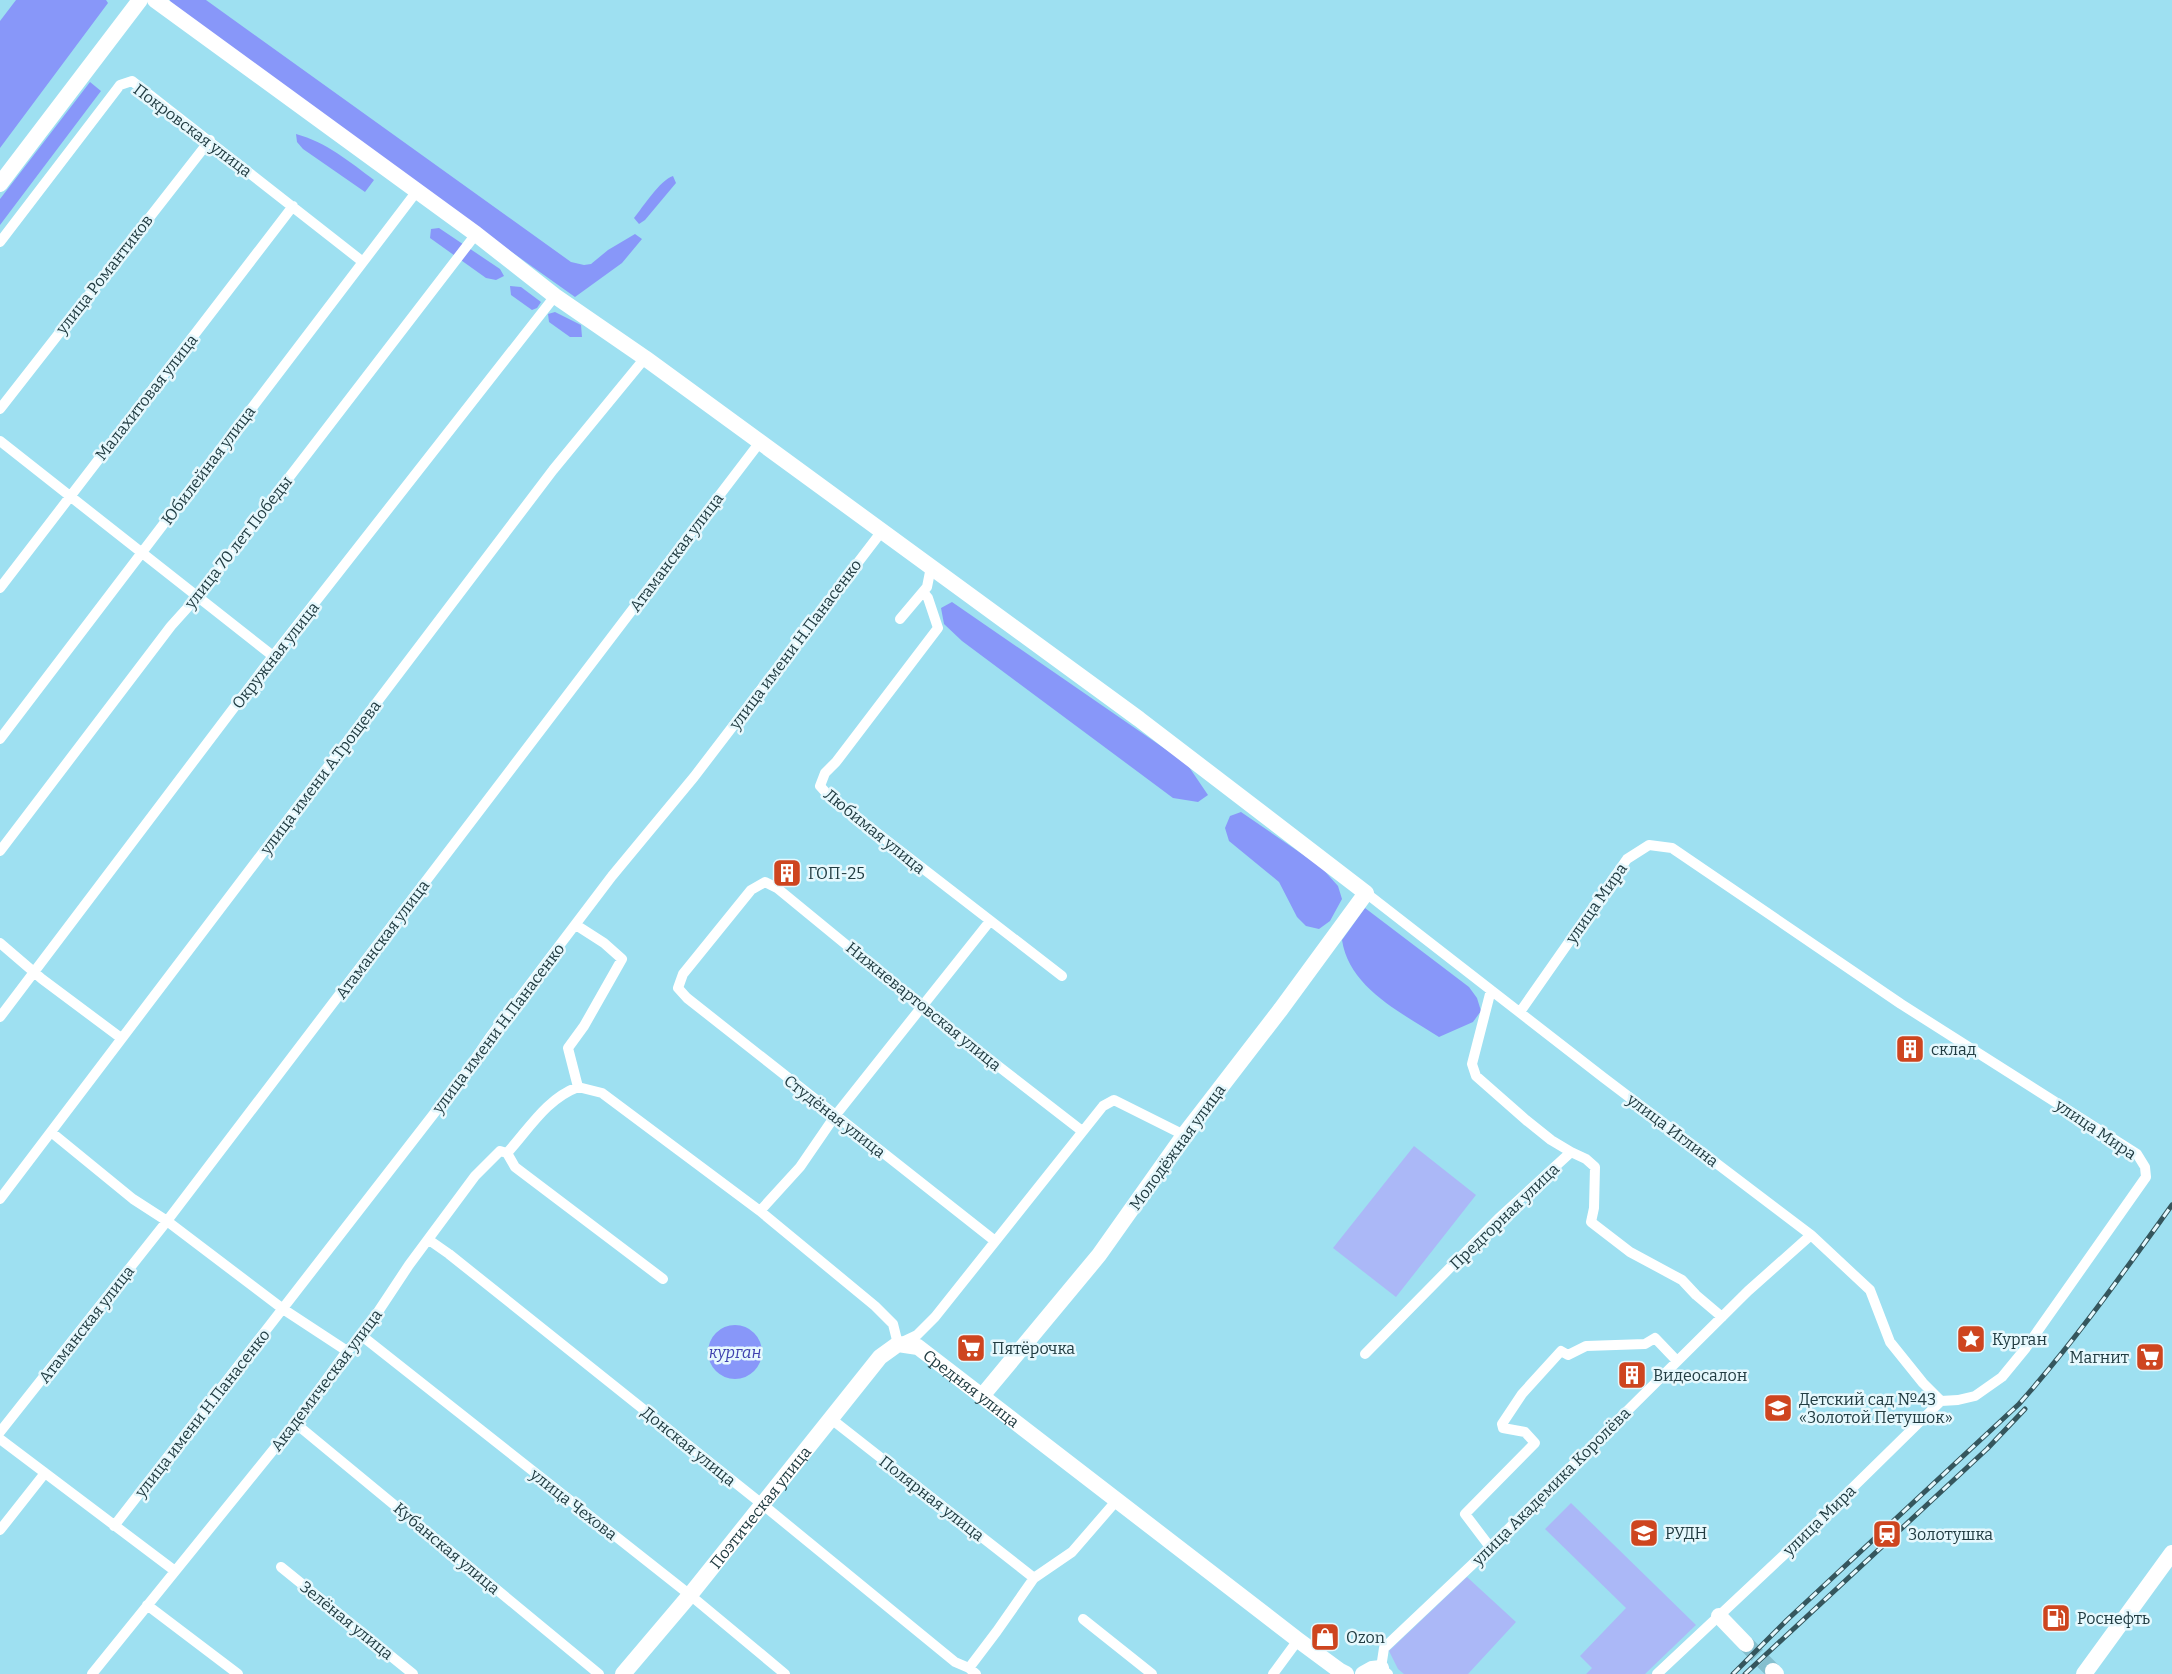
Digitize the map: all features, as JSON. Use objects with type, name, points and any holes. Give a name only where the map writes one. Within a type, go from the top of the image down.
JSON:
[{"type":"street","points":[[0,184],[140,0]]},
{"type":"street","points":[[155,0],[476,234],[555,296],[645,358],[1138,719],[1365,892]]},
{"type":"street","name":"Покровская улица","points":[[0,242],[120,85],[132,81],[363,262]]},
{"type":"street","name":"улица Романтиков","points":[[0,409],[210,140]]},
{"type":"street","name":"Юбилейная улица","points":[[0,739],[417,191]]},
{"type":"street","name":"Малахитовая улица","points":[[0,588],[293,207]]},
{"type":"street","name":"улица 70 лет Победы","points":[[0,850],[476,234]]},
{"type":"street","name":"Окружная улица","points":[[0,1017],[273,656],[555,296]]},
{"type":"street","name":"улица имени А.Трощева","points":[[0,1199],[554,470],[645,358]]},
{"type":"street","points":[[0,441],[273,656]]},
{"type":"street","name":"Атаманская улица","points":[[0,1432],[167,1221],[760,442]]},
{"type":"street","name":"улица имени Н.Панасенко","points":[[114,1526],[467,1071],[490,1037],[612,876],[694,777],[882,531]]},
{"type":"street","points":[[900,620],[927,587],[931,567]]},
{"type":"street","name":"Любимая улица","points":[[923,592],[928,598],[938,628],[843,753],[825,773],[820,786],[828,795],[1062,976]]},
{"type":"street","name":"улица Мира","points":[[1520,1012],[1626,859],[1649,845],[1672,848],[1901,1004],[2137,1154],[2145,1167],[2146,1178],[2025,1349],[2002,1377],[1976,1396],[1941,1401],[1656,1674]]},
{"type":"street","name":"Студёная улица","points":[[765,882],[751,890],[683,974],[678,988],[687,998],[995,1241]]},
{"type":"street","name":"Нижневартовская улица","points":[[765,882],[777,888],[922,1007],[1082,1131]]},
{"type":"street","name":"улица Иглина","points":[[1365,892],[1811,1234],[1870,1290],[1890,1342],[1923,1383],[1941,1401]]},
{"type":"street","name":"Молодёжная улица","points":[[982,1396],[1099,1255],[1184,1135],[1281,1009],[1365,892]]},
{"type":"street","points":[[760,1211],[800,1167],[836,1116],[990,921]]},
{"type":"street","points":[[576,925],[604,943],[622,959],[584,1026],[568,1048],[578,1087],[602,1093],[760,1211],[875,1306],[893,1324],[898,1344],[917,1335],[923,1329],[1103,1106],[1114,1100],[1184,1135]]},
{"type":"street","points":[[0,943],[121,1038]]},
{"type":"street","name":"Предгорная улица","points":[[1365,1354],[1498,1220],[1570,1152],[1526,1120],[1476,1076],[1472,1064],[1491,990]]},
{"type":"street","name":"Академическая улица","points":[[92,1674],[295,1423],[347,1351],[362,1336],[410,1264],[475,1176],[528,1131],[550,1102],[564,1092],[578,1087]]},
{"type":"street","points":[[51,1132],[124,1192],[167,1221],[282,1309],[347,1351]]},
{"type":"street","points":[[503,1152],[515,1167],[663,1279]]},
{"type":"street","points":[[1570,1152],[1586,1159],[1595,1167],[1594,1208],[1591,1222],[1630,1252],[1682,1280],[1722,1317]]},
{"type":"street","name":"улица Академика Королёва","points":[[1385,1671],[1384,1648],[1490,1547],[1722,1317],[1811,1234]]},
{"type":"street","name":"Донская улица","points":[[429,1240],[762,1504],[955,1662],[972,1671]]},
{"type":"street","name":"улица Чехова","points":[[362,1336],[690,1595],[785,1674]]},
{"type":"street","points":[[1490,1547],[1465,1514],[1535,1443],[1525,1432],[1503,1428],[1502,1425],[1522,1394],[1561,1351],[1568,1354],[1586,1346],[1645,1344],[1655,1338],[1677,1361]]},
{"type":"street","name":"Средняя улица","points":[[898,1344],[918,1347],[1298,1640],[1346,1674]]},
{"type":"street","name":"Поэтическая улица","points":[[623,1674],[690,1595],[880,1357],[898,1344]]},
{"type":"street","name":"Полярная улица","points":[[830,1418],[1034,1578]]},
{"type":"street","name":"Кубанская улица","points":[[295,1423],[599,1674]]},
{"type":"street","points":[[0,1438],[175,1571]]},
{"type":"street","points":[[0,1530],[45,1473]]},
{"type":"street","points":[[972,1671],[1034,1578],[1072,1552],[1117,1500]]},
{"type":"street","points":[[2084,1674],[2171,1557]]},
{"type":"street","name":"Зелёная улица","points":[[281,1566],[413,1674]]},
{"type":"street","points":[[147,1605],[238,1674]]},
{"type":"street","points":[[1719,1616],[1746,1644]]},
{"type":"street","points":[[1083,1619],[1152,1674]]},
{"type":"street","points":[[1273,1674],[1298,1640]]},
{"type":"street","points":[[1363,1674],[1372,1669],[1385,1671]]},
{"type":"shaded area","points":[[1414,1146],[1476,1195],[1396,1297],[1333,1248]]},
{"type":"shaded area","points":[[1571,1503],[1696,1625],[1645,1674],[1586,1674],[1592,1668],[1580,1656],[1626,1608],[1545,1529]]},
{"type":"shaded area","points":[[1467,1577],[1516,1622],[1468,1674],[1404,1674],[1398,1669],[1389,1651]]},
{"type":"green space","points":[[16,0],[106,0],[108,3],[0,148],[0,21]]},
{"type":"green space","points":[[170,0],[206,0],[571,262],[591,264],[608,250],[635,234],[642,239],[622,263],[575,297],[188,22],[171,9]]},
{"type":"green space","points":[[90,82],[101,91],[0,225],[0,199]]},
{"type":"green space","points":[[296,134],[328,147],[374,180],[365,192],[303,149],[297,142]]},
{"type":"green space","points":[[673,176],[676,183],[639,224],[634,218],[657,188]]},
{"type":"green space","points":[[439,228],[500,269],[504,276],[496,280],[486,278],[430,238],[431,229]]},
{"type":"green space","points":[[510,286],[521,287],[541,302],[537,308],[532,310],[511,295]]},
{"type":"green space","points":[[555,312],[581,325],[582,337],[570,337],[549,322],[548,314]]},
{"type":"green space","points":[[952,602],[1187,764],[1208,795],[1198,802],[1173,798],[962,641],[944,624],[941,608]]},
{"type":"green space","points":[[1241,812],[1321,867],[1338,886],[1342,899],[1330,921],[1319,929],[1306,926],[1297,917],[1279,882],[1229,841],[1225,828],[1230,816]]},
{"type":"green space","points":[[1365,908],[1469,987],[1477,998],[1481,1011],[1473,1022],[1439,1037],[1379,998],[1366,985],[1355,972],[1347,957],[1342,940]]},
{"type":"green space","name":"курган","points":[[735,1325],[745,1327],[754,1333],[760,1342],[762,1352],[760,1362],[754,1371],[745,1377],[735,1379],[725,1377],[716,1371],[710,1362],[708,1352],[710,1342],[716,1333],[725,1327]]},
{"type":"tunnel","points":[[1746,1644],[1773,1671]]},
{"type":"railway","points":[[1733,1674],[1787,1620],[2019,1404],[2079,1331],[2172,1205]]},
{"type":"railway","points":[[1745,1674],[1987,1449],[2025,1409]]},
{"type":"place","name":"ГОП-25","points":[[787,873]]},
{"type":"place","name":"склад","points":[[1910,1049]]},
{"type":"place","name":"Курган","points":[[1971,1339]]},
{"type":"place","name":"Пятёрочка","points":[[971,1348]]},
{"type":"place","name":"Магнит","points":[[2150,1357]]},
{"type":"place","name":"Видеосалон","points":[[1632,1375]]},
{"type":"place","name":"Детский сад №43 «Золотой Петушок»","points":[[1778,1408]]},
{"type":"place","name":"РУДН","points":[[1644,1533]]},
{"type":"place","name":"Золотушка","points":[[1887,1534]]},
{"type":"place","name":"Роснефть","points":[[2056,1618]]},
{"type":"place","name":"Ozon","points":[[1325,1637]]}]
